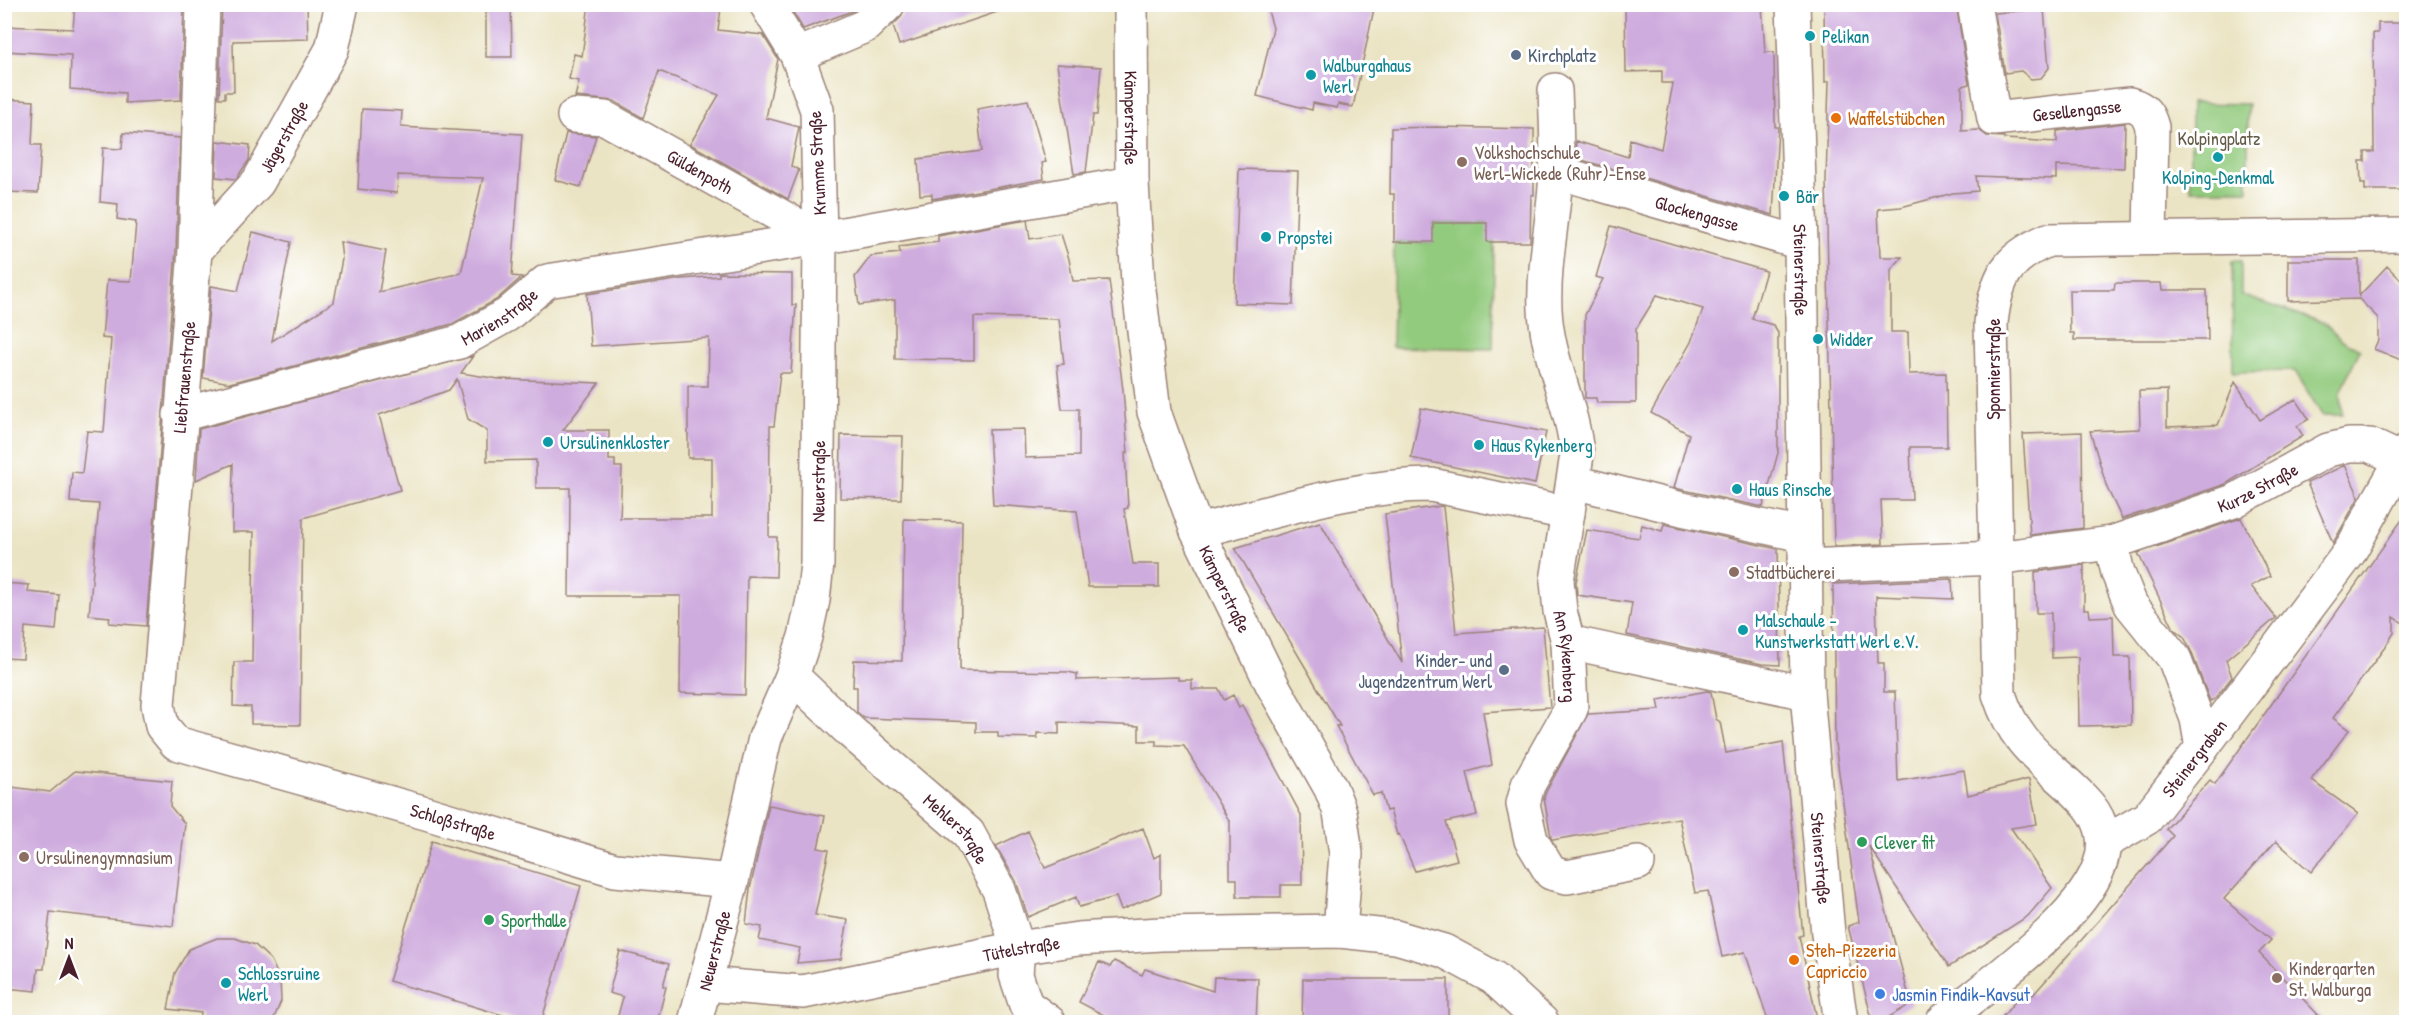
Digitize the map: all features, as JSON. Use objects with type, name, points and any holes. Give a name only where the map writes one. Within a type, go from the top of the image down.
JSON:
[{"type":"street","name":"Liebfrauenstraße","points":[[176,743],[162,726],[158,705],[195,251],[203,4]]},
{"type":"street","name":"Jägerstraße","points":[[195,251],[258,182],[332,50],[342,4]]},
{"type":"street","name":"Krumme Straße","points":[[766,4],[797,55],[817,110],[820,238]]},
{"type":"street","points":[[797,55],[865,26],[888,4]]},
{"type":"street","name":"Kämperstraße","points":[[1131,4],[1132,183],[1138,282],[1154,412],[1197,531],[1273,686],[1331,789],[1340,812],[1346,854],[1340,931]]},
{"type":"street","name":"Steinerstraße","points":[[1793,4],[1801,243],[1807,693],[1828,934],[1841,1023]]},
{"type":"street","name":"Gesellengasse","points":[[1974,4],[1994,120],[2130,104],[2142,108],[2148,115],[2152,127],[2150,238]]},
{"type":"street","name":"Am Rykenberg","points":[[1555,90],[1557,172],[1547,260],[1545,309],[1556,372],[1576,437],[1577,455],[1557,581],[1558,603],[1568,642],[1571,709],[1525,795],[1523,804],[1531,840],[1551,873],[1567,877],[1638,863]]},
{"type":"street","name":"Güldenpoth","points":[[574,116],[605,118],[820,238]]},
{"type":"street","name":"Glockengasse","points":[[1557,172],[1801,243]]},
{"type":"street","points":[[820,238],[1132,183]]},
{"type":"street","name":"Sponnierstraße","points":[[2104,843],[2096,814],[2030,750],[2006,717],[1999,694],[1991,323],[1999,282],[2009,265],[2025,250],[2048,240],[2406,235]]},
{"type":"street","name":"Marienstraße","points":[[180,415],[459,342],[507,315],[547,281],[820,238]]},
{"type":"street","name":"Neuerstraße","points":[[695,1023],[732,881],[765,738],[792,676],[813,600],[817,564],[820,238]]},
{"type":"street","name":"Kurze Straße","points":[[1996,558],[2111,543],[2234,501],[2328,450],[2349,445],[2370,445],[2404,456]]},
{"type":"street","name":"Steinergraben","points":[[2104,843],[2147,818],[2202,748],[2349,553],[2404,456]]},
{"type":"street","points":[[1197,531],[1358,493],[1411,485],[1431,485],[1571,497],[1682,510],[1804,551],[1887,564],[1996,558]]},
{"type":"street","points":[[2111,543],[2118,573],[2131,604],[2174,658],[2197,718],[2202,748]]},
{"type":"street","points":[[1568,642],[1807,693]]},
{"type":"street","name":"Mehlerstraße","points":[[792,676],[851,732],[968,833],[999,890],[1018,948],[1016,975],[1026,1005],[1049,1023]]},
{"type":"street","name":"Schloßstraße","points":[[176,743],[415,810],[615,870],[732,881]]},
{"type":"street","points":[[1942,1023],[2015,964],[2075,904],[2096,871],[2104,843]]},
{"type":"street","points":[[1340,931],[1396,937],[1444,951],[1494,978],[1542,1023]]},
{"type":"street","name":"Tütelstraße","points":[[705,984],[803,992],[1018,948],[1124,936],[1340,931]]},
{"type":"green space","name":"Kolpingplatz","points":[[2191,103],[2248,104],[2248,190],[2191,190]]},
{"type":"green space","points":[[1433,223],[1487,223],[1494,242],[1493,349],[1392,347],[1394,242],[1432,242]]},
{"type":"green space","points":[[2232,261],[2241,261],[2241,295],[2324,323],[2340,339],[2360,349],[2341,392],[2342,415],[2322,415],[2295,371],[2233,372]]},
{"type":"building","points":[[75,4],[184,4],[181,100],[125,103],[125,93],[70,89],[71,55],[4,51],[4,26],[73,29]]},
{"type":"building","points":[[222,4],[307,4],[308,39],[233,41],[234,92],[225,92],[225,98],[219,98]]},
{"type":"building","points":[[486,4],[511,4],[512,57],[486,57]]},
{"type":"building","points":[[589,4],[694,4],[721,8],[718,30],[763,35],[778,59],[766,118],[799,127],[791,166],[799,170],[788,199],[690,144],[719,95],[659,71],[643,118],[614,101],[575,97],[579,81],[569,79],[574,54],[582,56]]},
{"type":"building","points":[[788,4],[860,4],[855,10],[803,29]]},
{"type":"building","points":[[906,4],[1005,4],[1006,9],[899,45],[893,25],[901,17]]},
{"type":"building","name":"Walburgahaus Werl","points":[[1266,4],[1375,4],[1353,107],[1338,104],[1337,108],[1313,103],[1312,110],[1257,96],[1273,28]]},
{"type":"building","points":[[1625,4],[1762,4],[1765,52],[1774,52],[1775,127],[1778,127],[1773,215],[1575,158],[1576,141],[1628,157],[1630,139],[1661,149],[1673,83],[1662,83],[1662,71],[1626,72]]},
{"type":"building","points":[[1956,4],[1969,84],[1962,86],[1962,131],[1979,130],[1987,136],[2004,137],[2004,139],[2057,142],[2057,131],[2125,123],[2124,168],[2056,166],[2056,179],[1976,176],[1978,191],[1953,193],[1901,207],[1878,209],[1880,257],[1902,257],[1891,270],[1891,332],[1908,332],[1909,374],[1946,373],[1947,447],[1910,447],[1912,500],[1881,500],[1883,544],[1834,546],[1826,180],[1829,81],[1825,82],[1824,5]]},
{"type":"building","points":[[2044,9],[2049,68],[2041,78],[2031,79],[2021,71],[2005,73],[1995,13]]},
{"type":"building","points":[[2378,23],[2406,23],[2406,190],[2365,190],[2365,183],[2361,183],[2360,161],[2365,161],[2365,152],[2374,152],[2373,33],[2378,33]]},
{"type":"building","points":[[1057,64],[1101,67],[1097,115],[1093,115],[1086,172],[1074,174]]},
{"type":"building","points":[[4,99],[34,101],[32,145],[41,145],[38,193],[4,192]]},
{"type":"building","points":[[1028,100],[1046,162],[1042,163],[1044,179],[932,199],[932,194],[920,195],[918,159],[982,151],[977,109]]},
{"type":"building","points":[[362,109],[402,111],[401,127],[522,134],[512,276],[522,277],[496,300],[452,324],[230,383],[203,378],[211,286],[238,291],[253,232],[291,242],[272,341],[334,302],[342,259],[340,242],[386,251],[379,292],[461,273],[483,178],[398,175],[397,193],[358,189]]},
{"type":"building","name":"Volkshochschule Werl-Wickede (Ruhr)-Ense","points":[[1391,128],[1534,129],[1534,195],[1531,195],[1530,242],[1487,242],[1487,223],[1433,223],[1433,242],[1394,242],[1394,194],[1390,194]]},
{"type":"building","points":[[123,133],[180,138],[176,250],[146,626],[109,623],[110,617],[89,615],[99,504],[70,502],[72,472],[82,473],[87,431],[104,432],[111,339],[102,338],[107,280],[131,281],[136,222],[117,219],[118,204],[100,202],[103,148],[122,149]]},
{"type":"building","points":[[566,133],[596,136],[581,187],[555,180]]},
{"type":"building","points":[[217,141],[250,145],[249,160],[236,179],[216,177]]},
{"type":"building","name":"Propstei","points":[[1239,169],[1298,171],[1293,305],[1234,303]]},
{"type":"building","points":[[1027,220],[1030,239],[1061,234],[1073,281],[1109,280],[1123,390],[1128,453],[1125,453],[1128,508],[1124,509],[1133,564],[1159,564],[1159,587],[1088,587],[1077,511],[993,505],[989,430],[1024,429],[1025,458],[1079,456],[1079,409],[1062,409],[1057,365],[1064,364],[1059,319],[974,317],[974,360],[895,359],[895,300],[859,305],[855,277],[871,256],[900,253],[899,247],[938,242],[938,236]]},
{"type":"building","points":[[1611,226],[1766,271],[1752,319],[1773,325],[1778,333],[1778,453],[1763,507],[1674,488],[1689,434],[1651,413],[1691,342],[1703,309],[1657,295],[1636,329],[1636,403],[1597,403],[1596,398],[1585,398],[1585,315],[1603,279],[1596,277]]},
{"type":"building","points":[[2288,260],[2359,260],[2359,296],[2387,266],[2406,285],[2406,362],[2374,349],[2378,340],[2378,318],[2359,299],[2288,301]]},
{"type":"building","points":[[719,273],[792,274],[792,305],[796,305],[791,373],[780,373],[774,426],[770,426],[769,537],[777,537],[776,577],[747,576],[745,695],[680,693],[681,596],[569,596],[570,488],[536,488],[536,460],[487,461],[487,431],[468,419],[457,379],[449,390],[379,415],[400,490],[303,518],[300,725],[251,724],[251,707],[233,706],[234,662],[252,662],[254,532],[232,532],[233,464],[196,480],[199,429],[473,356],[461,373],[499,379],[599,383],[563,430],[609,430],[609,460],[615,460],[615,467],[622,467],[620,518],[712,518],[712,458],[688,458],[688,386],[708,386],[709,338],[591,346],[587,294],[682,279],[719,276]]},
{"type":"building","points":[[2115,283],[2161,283],[2162,290],[2207,290],[2208,340],[2074,340],[2074,333],[2070,333],[2069,290],[2114,290]]},
{"type":"building","points":[[2235,382],[2260,420],[2296,399],[2309,419],[2297,426],[2303,436],[2226,484],[2122,519],[2107,488],[2090,431],[2140,429],[2139,391],[2167,390],[2167,427],[2218,425]]},
{"type":"building","name":"Haus Rykenberg","points":[[1421,408],[1546,432],[1535,484],[1411,458]]},
{"type":"building","points":[[2082,432],[2083,528],[2030,535],[2023,434]]},
{"type":"building","points":[[841,435],[903,436],[901,499],[840,498]]},
{"type":"building","points":[[2345,465],[2359,497],[2333,543],[2307,483]]},
{"type":"building","points":[[1443,507],[1456,633],[1543,627],[1550,707],[1483,712],[1492,765],[1467,772],[1477,815],[1446,822],[1457,860],[1415,871],[1399,834],[1397,835],[1390,810],[1386,811],[1381,793],[1373,795],[1336,726],[1340,726],[1235,548],[1320,522],[1402,663],[1385,514]]},
{"type":"building","points":[[2406,514],[2406,625],[2394,617],[2394,633],[2333,718],[2349,730],[2311,780],[2358,814],[2311,872],[2276,841],[2224,899],[2271,940],[2259,953],[2326,1023],[1997,1023],[2026,989],[2033,995],[2173,836],[2166,829],[2210,780],[2215,784]]},
{"type":"building","points":[[2241,518],[2270,576],[2251,586],[2276,618],[2226,660],[2232,677],[2215,699],[2210,701],[2191,651],[2184,637],[2174,629],[2138,553]]},
{"type":"building","points":[[904,519],[962,521],[960,670],[1068,672],[1077,674],[1077,680],[1178,677],[1178,680],[1192,680],[1192,689],[1219,689],[1224,700],[1233,695],[1239,707],[1242,705],[1301,815],[1302,885],[1281,885],[1281,897],[1237,897],[1237,879],[1230,879],[1230,822],[1184,746],[1156,745],[1156,741],[1139,741],[1139,726],[1059,722],[1059,734],[1037,733],[1037,738],[998,737],[998,732],[976,732],[976,722],[864,718],[857,712],[857,687],[853,687],[854,660],[902,661]]},
{"type":"building","points":[[1664,524],[1778,549],[1780,665],[1762,664],[1627,635],[1632,603],[1577,595],[1576,582],[1587,530],[1639,538],[1642,525],[1662,531]]},
{"type":"building","points":[[2084,565],[2084,609],[2089,609],[2090,617],[2113,616],[2114,657],[2130,657],[2131,725],[2079,726],[2078,657],[2052,658],[2051,613],[2036,613],[2035,572]]},
{"type":"building","points":[[1952,579],[1953,599],[1876,596],[1878,663],[1884,663],[1884,692],[1895,692],[1898,781],[1964,770],[1968,795],[2029,779],[2037,824],[2011,828],[2052,888],[2028,916],[1949,967],[1869,846],[1911,1004],[1879,1023],[1873,1023],[1848,926],[1859,922],[1835,743],[1833,584]]},
{"type":"building","points":[[4,583],[29,585],[28,592],[59,595],[56,630],[25,627],[23,659],[4,658]]},
{"type":"building","points":[[1711,692],[1726,753],[1783,742],[1803,935],[1799,936],[1818,1023],[1769,1023],[1745,952],[1722,957],[1708,891],[1695,893],[1679,818],[1553,840],[1551,838],[1544,798],[1588,714],[1660,710],[1658,700]]},
{"type":"building","points":[[75,771],[172,781],[170,806],[185,824],[173,926],[50,912],[44,969],[38,969],[36,991],[4,988],[4,786],[50,792]]},
{"type":"building","points":[[769,805],[825,816],[818,848],[829,850],[815,915],[848,920],[841,959],[797,963],[800,948],[759,940],[762,927],[746,924],[750,889]]},
{"type":"building","points":[[1143,828],[1154,858],[1161,854],[1161,893],[1121,910],[1116,897],[1079,907],[1076,897],[1028,917],[1016,881],[996,846],[1028,831],[1045,868]]},
{"type":"building","name":"Sporthalle","points":[[432,841],[581,886],[541,1023],[529,1023],[389,981]]},
{"type":"building","name":"Schlossruine Werl","points":[[217,938],[235,938],[255,945],[271,960],[280,980],[281,1001],[272,1023],[200,1023],[201,1013],[168,1009],[175,973],[189,949]]},
{"type":"building","points":[[620,951],[669,964],[657,1023],[616,1023],[623,997],[609,993]]},
{"type":"building","points":[[1114,961],[1142,975],[1145,969],[1213,991],[1214,977],[1258,978],[1256,1023],[1119,1023],[1079,1002],[1099,962],[1110,967]]},
{"type":"building","points":[[1303,979],[1448,979],[1448,1023],[1302,1023]]},
{"type":"place","name":"Pelikan","points":[[1810,36]]},
{"type":"place","name":"Kirchplatz","points":[[1516,55]]},
{"type":"place","name":"Walburgahaus Werl","points":[[1311,75]]},
{"type":"place","name":"Waffelstübchen","points":[[1836,118]]},
{"type":"place","name":"Kolping-Denkmal","points":[[2218,157]]},
{"type":"place","name":"Volkshochschule Werl-Wickede (Ruhr)-Ense","points":[[1462,162]]},
{"type":"place","name":"Bär","points":[[1784,196]]},
{"type":"place","name":"Propstei","points":[[1266,237]]},
{"type":"place","name":"Widder","points":[[1818,339]]},
{"type":"place","name":"Ursulinenkloster","points":[[548,442]]},
{"type":"place","name":"Haus Rykenberg","points":[[1479,445]]},
{"type":"place","name":"Haus Rinsche","points":[[1737,489]]},
{"type":"place","name":"Stadtbücherei","points":[[1734,572]]},
{"type":"place","name":"Malschaule - Kunstwerkstatt Werl e.V.","points":[[1743,630]]},
{"type":"place","name":"Kinder- und Jugendzentrum Werl","points":[[1504,670]]},
{"type":"place","name":"Clever fit","points":[[1862,842]]},
{"type":"place","name":"Ursulinengymnasium","points":[[24,857]]},
{"type":"place","name":"Sporthalle","points":[[489,920]]},
{"type":"place","name":"Steh-Pizzeria Capriccio","points":[[1794,960]]},
{"type":"place","name":"Kindergarten St. Walburga","points":[[2277,978]]},
{"type":"place","name":"Schlossruine Werl","points":[[226,983]]},
{"type":"place","name":"Jasmin Findik-Kavsut","points":[[1880,994]]}]
